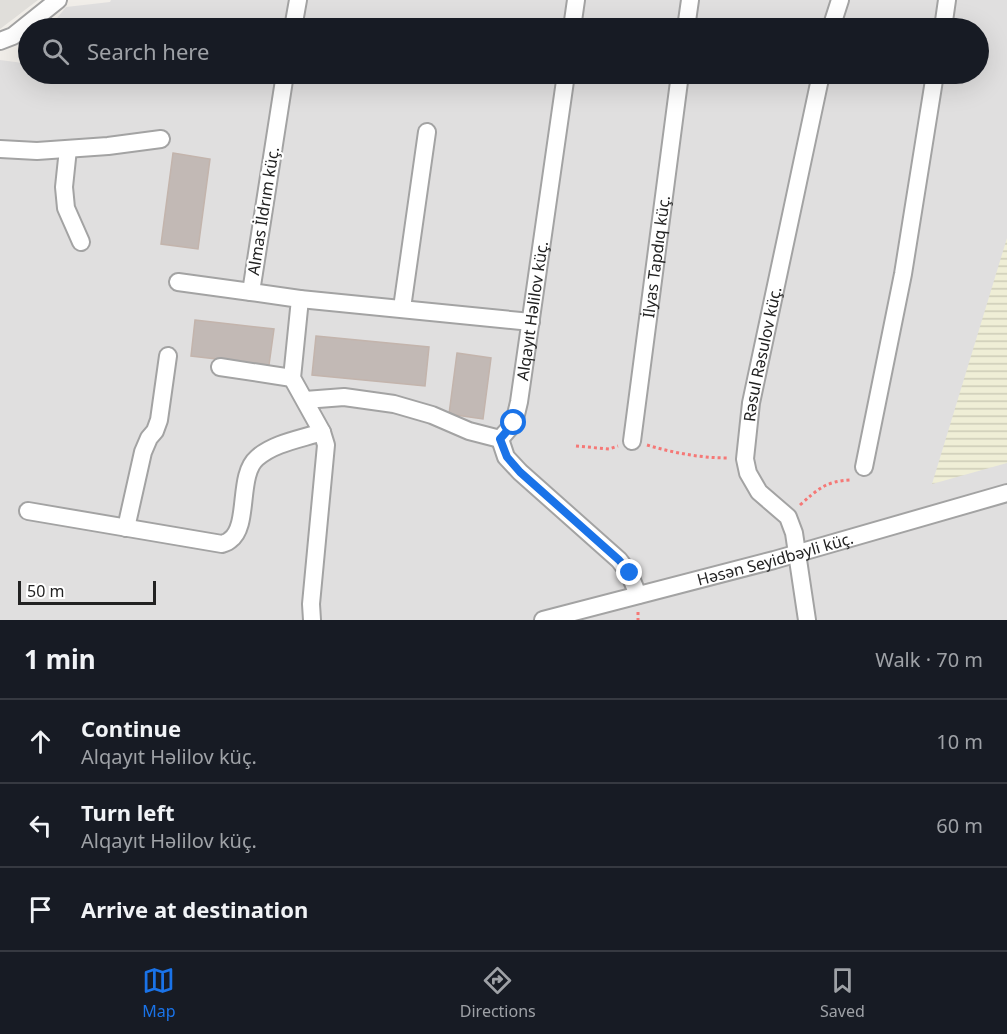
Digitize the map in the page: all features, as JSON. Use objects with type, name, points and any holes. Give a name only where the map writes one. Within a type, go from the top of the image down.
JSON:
[{"type":"street","points":[[36,18],[58,0]]},
{"type":"street","points":[[295,18],[298,0]]},
{"type":"street","points":[[573,18],[576,0]]},
{"type":"street","points":[[687,18],[690,0]]},
{"type":"street","points":[[834,18],[840,0]]},
{"type":"street","points":[[944,18],[947,0]]},
{"type":"street","points":[[0,41],[18,32]]},
{"type":"street","name":"Almas İldrım küç.","points":[[283,84],[251,292],[531,322]]},
{"type":"street","name":"Alqayıt Həlilov küç.","points":[[500,439],[514,423],[519,402],[565,84]]},
{"type":"street","name":"İlyas Tapdıq küç.","points":[[632,441],[679,84]]},
{"type":"street","name":"Rəsul Rəsulov küç.","points":[[788,517],[759,492],[748,473],[746,459],[751,403],[819,84]]},
{"type":"street","points":[[864,467],[903,274],[934,84]]},
{"type":"street","points":[[402,309],[427,132]]},
{"type":"street","points":[[0,149],[37,151],[108,146],[161,139]]},
{"type":"street","points":[[68,149],[64,187],[66,208],[81,242]]},
{"type":"street","points":[[178,282],[251,292]]},
{"type":"street","points":[[300,299],[292,378],[322,432],[326,445],[311,604],[312,620]]},
{"type":"street","points":[[126,528],[143,452],[159,420],[168,356]]},
{"type":"street","points":[[220,367],[292,378]]},
{"type":"street","points":[[305,400],[344,397],[394,404],[432,415],[469,431],[500,439],[507,457],[520,472],[619,560],[630,573],[638,595]]},
{"type":"street","points":[[28,511],[222,544],[232,540],[238,529],[247,473],[255,459],[272,448],[322,432]]},
{"type":"street","name":"Həsən Seyidbəyli küç.","points":[[543,620],[797,553],[1007,493]]},
{"type":"street","points":[[788,517],[794,533],[807,620]]},
{"type":"path","points":[[576,446],[609,449],[632,441],[703,458],[746,459]]},
{"type":"path","points":[[788,517],[820,487],[839,480],[861,477],[864,467]]},
{"type":"shaded area","points":[[0,0],[38,0],[0,29]]},
{"type":"shaded area","points":[[111,0],[1007,0],[1007,620],[0,620],[0,60],[18,62],[18,84],[989,84],[989,18],[57,18],[66,7],[110,2]]},
{"type":"green space","points":[[1007,238],[1007,463],[932,484]]},
{"type":"building","points":[[173,153],[210,159],[198,249],[161,244]]},
{"type":"building","points":[[195,320],[274,329],[269,365],[191,356]]},
{"type":"building","points":[[316,336],[429,347],[425,386],[312,375]]},
{"type":"building","points":[[457,353],[491,358],[483,419],[449,414]]},
{"type":"route","points":[[514,423],[500,439],[507,457],[520,472],[619,560],[630,573]]}]
